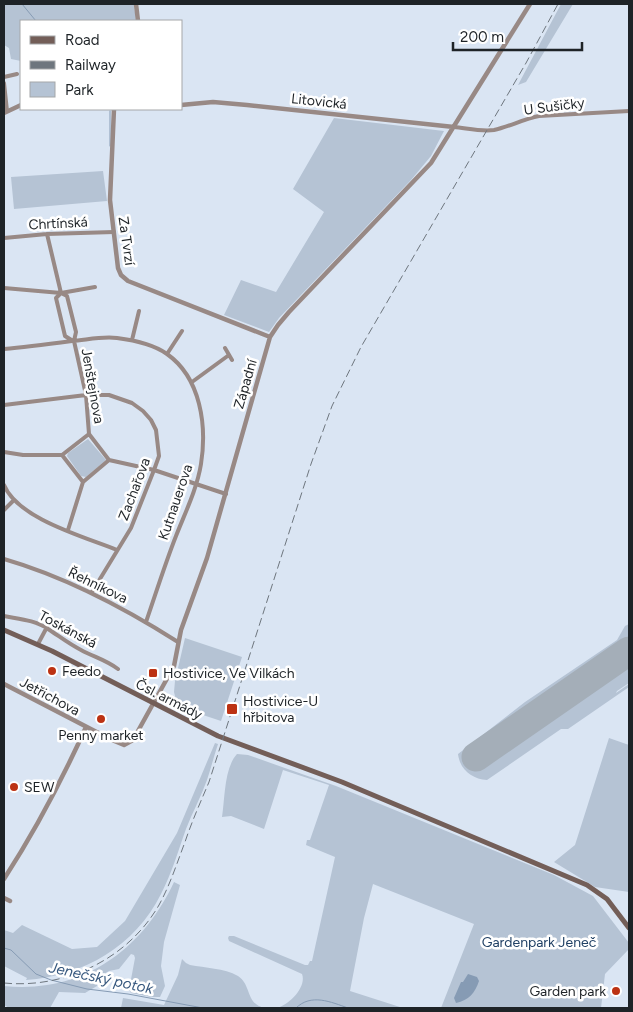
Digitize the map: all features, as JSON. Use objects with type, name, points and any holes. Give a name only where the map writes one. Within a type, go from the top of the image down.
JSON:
[{"type":"main road","name":"Čsl. armády","points":[[4,630],[38,644],[221,737],[328,777],[588,885],[607,899],[629,928]]},
{"type":"street","points":[[136,4],[138,20]]},
{"type":"street","name":"Západní","points":[[153,702],[174,666],[181,630],[207,558],[270,337],[289,312],[431,163],[530,4]]},
{"type":"street","points":[[4,77],[17,74]]},
{"type":"street","points":[[4,83],[5,110],[20,105]]},
{"type":"street","name":"Litovická","points":[[182,105],[213,102],[454,127]]},
{"type":"street","name":"Za Tvrzí","points":[[114,110],[110,200],[118,268],[121,275],[128,280],[270,337]]},
{"type":"street","name":"U Sušičky","points":[[454,127],[486,131],[496,130],[528,118],[539,116],[629,111]]},
{"type":"street","name":"Chrtínská","points":[[4,238],[47,234],[114,232]]},
{"type":"street","name":"Jenštejnova","points":[[47,234],[60,293]]},
{"type":"street","points":[[4,288],[60,293],[95,287]]},
{"type":"street","name":"Jenštejnova","points":[[60,293],[67,296],[76,332],[74,341],[86,395],[89,434]]},
{"type":"street","name":"Jenštejnova","points":[[60,293],[56,298],[65,336],[74,341]]},
{"type":"street","points":[[132,340],[139,311]]},
{"type":"street","points":[[167,354],[182,331]]},
{"type":"street","name":"Kutnauerova","points":[[4,349],[115,338],[132,340],[153,346],[167,354],[192,382],[201,412],[203,438],[201,465],[146,622]]},
{"type":"street","points":[[225,348],[232,360]]},
{"type":"street","points":[[192,382],[229,355]]},
{"type":"street","name":"Zachařova","points":[[4,405],[86,395],[116,396],[132,403],[143,411],[151,420],[156,430],[159,456],[154,470],[131,528],[92,592]]},
{"type":"street","points":[[4,452],[23,455],[62,455],[89,434],[109,460],[154,470],[226,494]]},
{"type":"street","points":[[62,455],[83,482]]},
{"type":"street","points":[[68,530],[83,482],[109,460]]},
{"type":"street","points":[[4,485],[14,500],[30,513],[49,523],[117,550]]},
{"type":"street","points":[[4,510],[14,500]]},
{"type":"street","name":"Řehníkova","points":[[4,558],[68,581],[92,592],[178,642]]},
{"type":"street","name":"Toskánská","points":[[4,616],[27,620],[47,628],[69,644],[105,660],[118,669]]},
{"type":"street","points":[[38,644],[47,628]]},
{"type":"street","name":"Jetřichova","points":[[4,684],[124,745],[133,740],[153,702]]},
{"type":"street","points":[[4,879],[61,780],[86,727]]},
{"type":"street","points":[[4,898],[10,901]]},
{"type":"green space","points":[[4,4],[134,5],[136,20],[20,20],[20,61],[11,59],[9,48],[4,45]]},
{"type":"green space","points":[[561,4],[573,4],[526,82],[518,85]]},
{"type":"green space","points":[[334,118],[444,131],[431,156],[411,180],[279,318],[269,332],[224,315],[241,280],[276,292],[324,212],[293,189]]},
{"type":"green space","points":[[103,171],[107,201],[14,209],[11,177]]},
{"type":"green space","points":[[88,439],[106,460],[86,477],[81,476],[67,456],[68,453]]},
{"type":"green space","points":[[629,624],[629,683],[616,693],[629,684],[629,687],[568,729],[561,729],[487,780],[476,778],[464,769],[458,754],[525,702],[617,640],[625,626]]},
{"type":"green space","points":[[185,638],[242,657],[221,721],[197,713],[195,709],[190,709],[188,714],[178,708],[174,692],[175,681]]},
{"type":"green space","points":[[609,738],[629,745],[629,892],[595,887],[554,862],[575,845]]},
{"type":"green space","points":[[215,743],[218,744],[207,780],[186,829],[175,862],[161,894],[137,929],[106,955],[68,972],[26,980],[27,978],[4,966],[4,930],[13,933],[22,925],[72,949],[97,947],[125,921],[177,833]]},
{"type":"green space","name":"Gardenpark Jeneč","points":[[237,754],[248,755],[336,786],[554,875],[593,896],[629,943],[629,949],[605,974],[601,1008],[441,1008],[474,924],[373,884],[364,918],[350,991],[403,1008],[277,1008],[287,1003],[296,995],[302,984],[302,974],[229,941],[228,938],[229,936],[234,936],[305,965],[312,961],[335,857],[306,845],[307,840],[310,840],[329,785],[283,770],[264,829],[231,816],[222,817],[227,775]]},
{"type":"green space","points":[[174,882],[180,885],[164,942],[161,966],[165,986],[160,997],[131,993],[129,990],[135,958],[131,954],[119,969],[109,971],[97,978],[97,986],[85,993],[59,992],[50,1008],[9,1008],[4,1005],[4,986],[32,987],[59,983],[83,975],[106,963],[145,928],[161,907]]},
{"type":"green space","points":[[182,959],[190,965],[233,973],[245,984],[254,1003],[265,1008],[121,1008],[123,998],[164,1005],[178,975]]},
{"type":"shaded area","points":[[468,974],[477,977],[479,981],[468,998],[456,1003],[454,998],[461,982],[463,982]]},
{"type":"waterway","points":[[22,4],[35,20]]},
{"type":"waterway","points":[[110,111],[110,146]]},
{"type":"waterway","name":"Jenečský potok","points":[[4,948],[11,950],[36,974],[51,980],[87,989],[128,994],[203,1008]]},
{"type":"waterway","points":[[296,1008],[302,1003],[315,1000],[328,1001],[348,1008]]},
{"type":"runway","points":[[476,757],[629,651]]},
{"type":"railway","points":[[4,983],[27,984],[50,981],[72,975],[93,966],[112,955],[130,941],[146,924],[159,905],[170,882],[209,782],[311,464],[332,406],[361,347],[526,63],[558,4]]},
{"type":"place","name":"Feedo","points":[[52,671]]},
{"type":"place","name":"Hostivice, Ve Vilkách","points":[[153,673]]},
{"type":"place","name":"Hostivice-U hřbitova","points":[[232,709]]},
{"type":"place","name":"Penny market","points":[[101,719]]},
{"type":"place","name":"SEW","points":[[14,787]]},
{"type":"place","name":"Garden park","points":[[616,991]]}]
